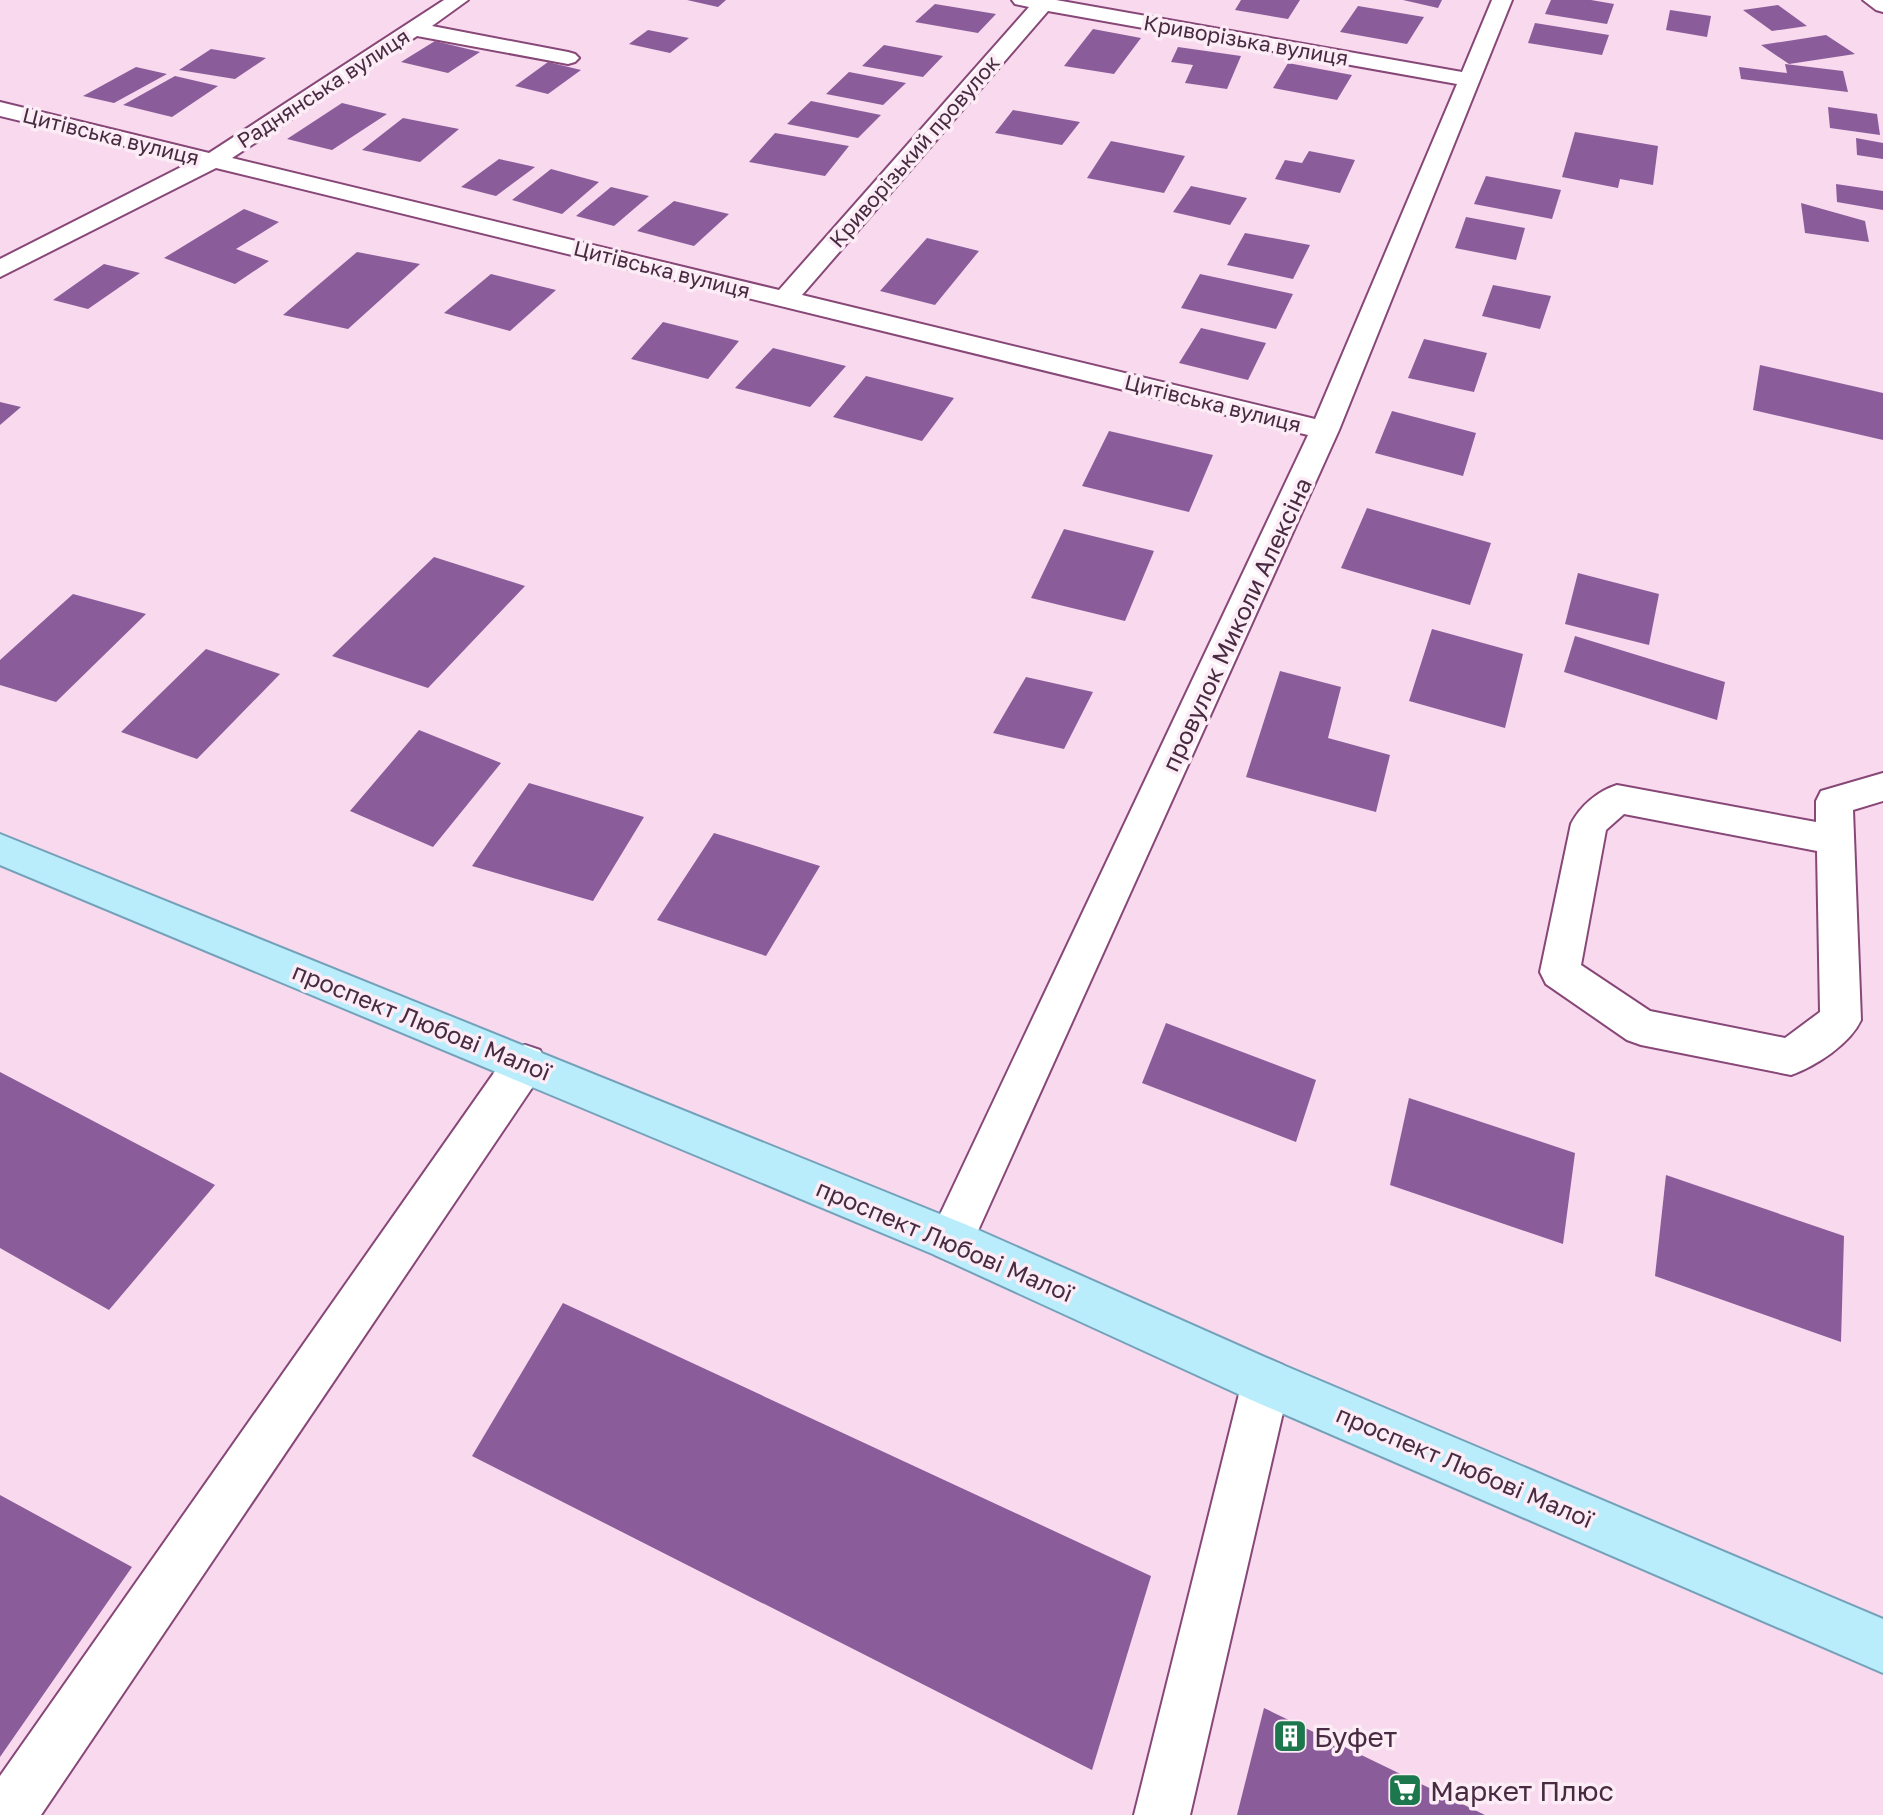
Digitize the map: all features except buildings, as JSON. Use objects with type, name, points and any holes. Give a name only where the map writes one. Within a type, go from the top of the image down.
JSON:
[{"type":"main road","name":"проспект Любові Малої","points":[[0,849],[951,1240],[1266,1382],[1883,1646]]},
{"type":"street","name":"Раднянська вулиця","points":[[0,269],[214,160],[458,0]]},
{"type":"street","name":"провулок Миколи Алексіна","points":[[951,1240],[1325,430],[1502,0]]},
{"type":"street","points":[[1873,0],[1883,6]]},
{"type":"street","name":"Криворізька вулиця","points":[[1033,2],[1470,80]]},
{"type":"street","name":"Криворізький провулок","points":[[785,299],[1033,2]]},
{"type":"street","points":[[414,29],[568,58]]},
{"type":"street","name":"Цитівська вулиця","points":[[0,109],[1325,430]]},
{"type":"street","points":[[1835,840],[1617,799],[1589,824],[1560,972],[1641,1027],[1791,1057],[1841,1020],[1834,801],[1883,787]]},
{"type":"street","points":[[7,1815],[525,1063]]},
{"type":"street","points":[[1162,1815],[1266,1382]]},
{"type":"place","name":"Буфет","points":[[1290,1736]]},
{"type":"place","name":"Маркет Плюс","points":[[1405,1790]]}]
